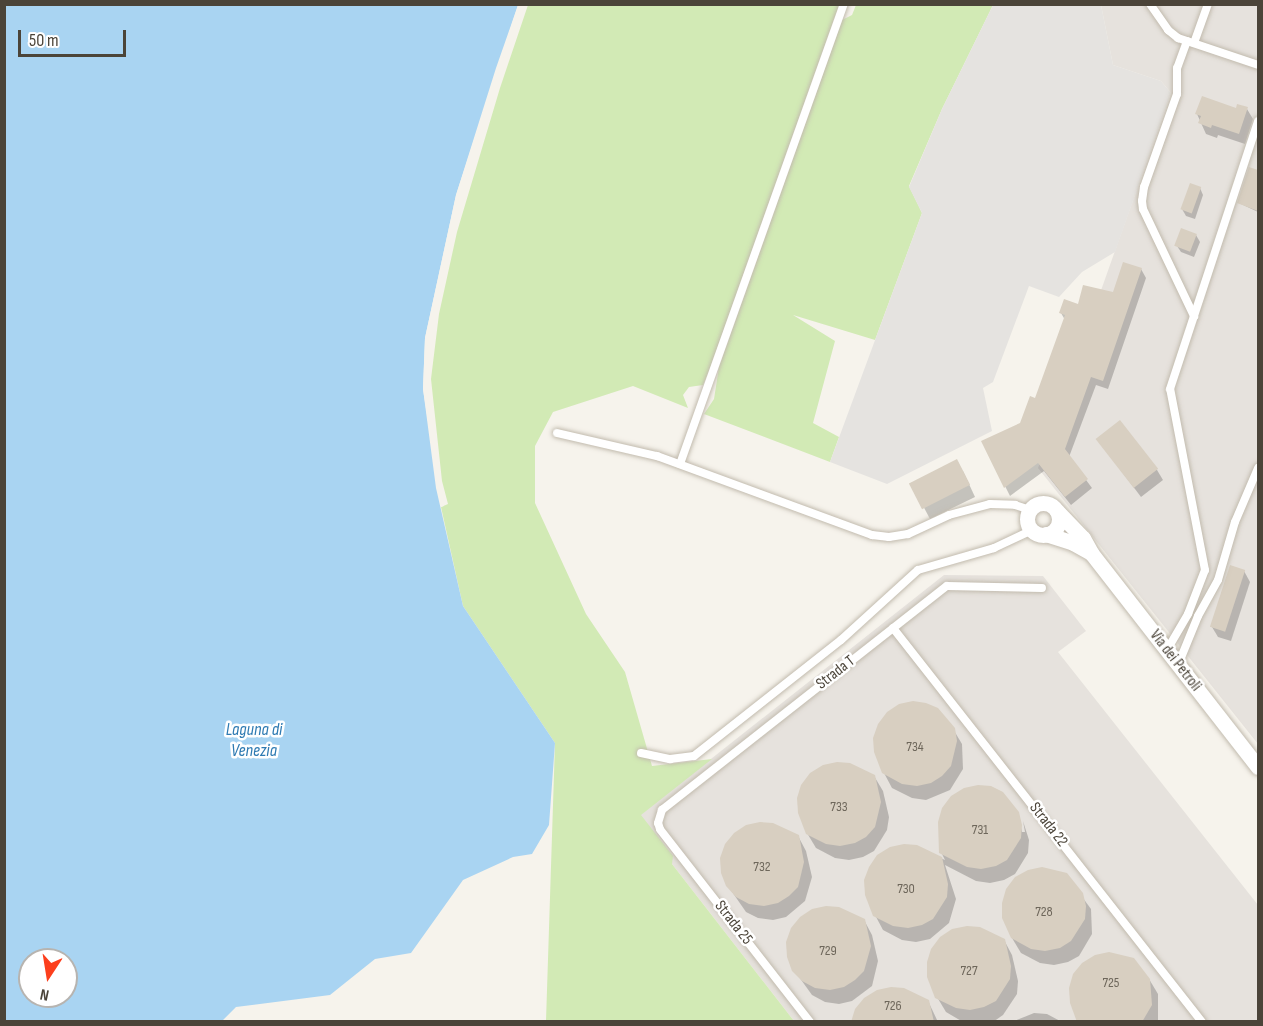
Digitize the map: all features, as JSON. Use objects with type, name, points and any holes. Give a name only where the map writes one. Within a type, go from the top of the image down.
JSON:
[{"type":"street","points":[[1044,503],[1057,511],[1058,525],[1039,532],[1028,520],[1030,510],[1044,503]]},
{"type":"street","name":"Via dei Petroli","points":[[1057,511],[1083,537],[1092,554],[1258,767]]},
{"type":"street","name":"Via dei Petroli","points":[[1039,532],[1073,543],[1092,554]]},
{"type":"lane","points":[[680,464],[844,4]]},
{"type":"lane","points":[[1150,4],[1168,30],[1191,42],[1258,65]]},
{"type":"lane","points":[[1194,316],[1143,209],[1142,201],[1144,187],[1177,94],[1177,68],[1208,4]]},
{"type":"lane","points":[[1167,651],[1197,594],[1205,570],[1190,483],[1170,396],[1172,380],[1258,121]]},
{"type":"lane","points":[[557,433],[657,456],[880,537],[908,534],[949,515],[981,506],[1015,505],[1030,510]]},
{"type":"lane","points":[[1178,664],[1198,616],[1218,580],[1235,522],[1258,468]]},
{"type":"lane","points":[[641,753],[670,759],[694,756],[841,640],[918,570],[1039,532]]},
{"type":"lane","name":"Strada T","points":[[658,823],[662,810],[947,586],[1042,588]]},
{"type":"lane","name":"Strada 22","points":[[893,628],[1202,1022]]},
{"type":"lane","name":"Strada 25","points":[[658,823],[665,836],[810,1022]]},
{"type":"shaded area","points":[[993,5],[1101,5],[1113,65],[1161,81],[1171,93],[1115,252],[1082,272],[1059,297],[1029,286],[993,382],[983,388],[992,431],[887,484],[830,462],[922,213],[909,187],[942,109]]},
{"type":"shaded area","points":[[1101,5],[1258,5],[1258,744],[1038,468],[1171,93],[1161,81],[1113,65]]},
{"type":"shaded area","points":[[944,575],[1043,576],[1086,631],[1058,652],[1258,905],[1258,1021],[794,1021],[672,864],[672,856],[640,815]]},
{"type":"green space","points":[[528,5],[839,5],[709,371],[703,385],[689,387],[683,395],[688,408],[633,386],[553,412],[535,446],[535,503],[586,614],[625,672],[652,766],[712,759],[641,815],[673,856],[672,864],[794,1021],[546,1021],[555,743],[463,606],[441,507],[448,504],[442,481],[431,379],[439,314],[457,232],[500,88]]},
{"type":"green space","points":[[856,5],[993,5],[942,109],[909,186],[922,213],[875,340],[793,315],[835,341],[813,423],[839,437],[830,462],[704,414],[714,399],[719,367],[842,20],[852,15]]},
{"type":"water","name":"Laguna di Venezia","points":[[5,5],[518,5],[456,195],[425,338],[423,389],[436,488],[463,606],[555,743],[549,825],[532,854],[513,857],[463,880],[411,953],[375,959],[330,995],[236,1007],[222,1021],[5,1022]]},
{"type":"pier","points":[[521,4],[459,196],[428,338],[426,389],[444,506],[441,507],[423,389],[425,338],[456,195],[496,68],[518,5]]},
{"type":"building","points":[[1202,96],[1236,108],[1237,104],[1248,107],[1239,134],[1198,123],[1201,116],[1195,114]]},
{"type":"building","points":[[1249,167],[1258,170],[1258,211],[1237,203]]},
{"type":"building","points":[[1190,183],[1201,187],[1192,213],[1180,209]]},
{"type":"building","points":[[1181,228],[1197,234],[1190,252],[1174,246]]},
{"type":"building","points":[[1123,262],[1142,268],[1103,381],[1091,377],[1065,449],[1088,479],[1065,497],[1038,463],[1004,488],[981,441],[1020,423],[1030,396],[1035,398],[1065,315],[1059,313],[1064,299],[1078,304],[1083,285],[1113,292]]},
{"type":"building","points":[[1120,420],[1158,469],[1134,488],[1096,439]]},
{"type":"building","points":[[957,459],[970,485],[922,509],[909,484]]},
{"type":"building","points":[[1230,565],[1245,570],[1225,632],[1210,627]]},
{"type":"building","points":[[913,701],[938,708],[955,728],[957,741],[951,766],[931,783],[917,786],[902,784],[882,773],[874,752],[873,738],[878,724],[887,712],[899,704]]},
{"type":"building","points":[[837,762],[850,763],[875,775],[881,802],[875,827],[866,837],[855,843],[840,846],[826,844],[806,834],[798,813],[797,798],[801,785],[810,773],[823,765]]},
{"type":"building","points":[[978,785],[991,786],[1003,792],[1019,812],[1022,825],[1021,838],[1007,860],[996,866],[981,869],[967,867],[939,853],[938,822],[942,808],[951,796],[964,788]]},
{"type":"building","points":[[760,822],[773,823],[799,835],[804,862],[798,887],[778,903],[764,906],[749,904],[736,897],[726,886],[721,873],[720,858],[725,844],[734,833],[746,825]]},
{"type":"building","points":[[904,844],[917,845],[942,857],[948,884],[947,897],[933,919],[922,925],[908,928],[893,926],[873,916],[865,895],[864,880],[877,855],[890,847]]},
{"type":"building","points":[[1042,867],[1067,873],[1083,893],[1086,906],[1085,919],[1071,941],[1060,948],[1045,951],[1031,949],[1011,938],[1002,918],[1002,903],[1006,889],[1015,877],[1028,870]]},
{"type":"building","points":[[826,906],[839,907],[865,919],[871,946],[864,971],[844,987],[830,990],[815,988],[802,981],[792,971],[787,957],[786,942],[791,928],[800,917],[812,909]]},
{"type":"building","points":[[967,926],[980,927],[1005,939],[1011,966],[1010,979],[996,1001],[970,1010],[956,1008],[935,998],[927,977],[927,962],[931,949],[940,937],[952,929]]},
{"type":"building","points":[[1109,952],[1134,958],[1150,979],[1152,1005],[1142,1022],[1077,1022],[1070,1003],[1069,988],[1073,974],[1082,963],[1095,955]]},
{"type":"building","points":[[891,987],[904,988],[929,1000],[934,1022],[851,1022],[855,1009],[864,998],[877,990]]}]
